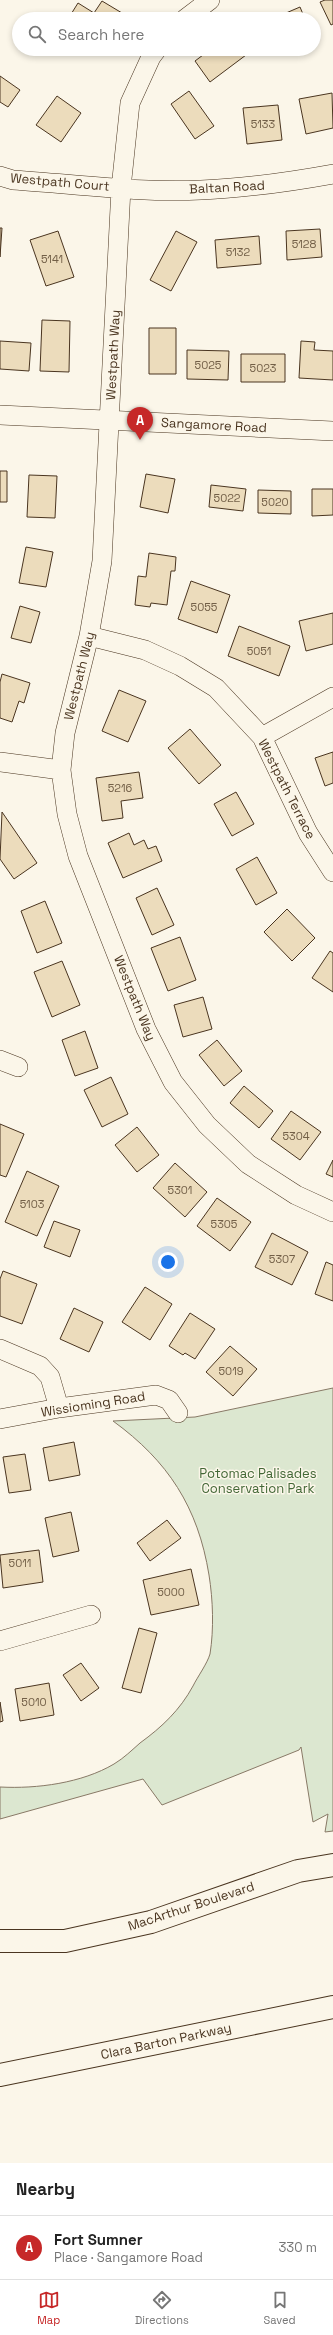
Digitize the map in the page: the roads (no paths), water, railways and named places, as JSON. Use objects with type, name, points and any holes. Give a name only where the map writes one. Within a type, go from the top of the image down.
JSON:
[{"type":"main road","name":"MacArthur Boulevard","points":[[0,1941],[65,1941],[151,1922],[298,1871],[333,1865]]},
{"type":"main road","name":"Clara Barton Parkway","points":[[0,2075],[333,2007]]},
{"type":"street","points":[[194,12],[210,0]]},
{"type":"street","name":"Westpath Way","points":[[152,56],[130,103],[120,188],[102,561],[89,636],[65,733],[61,770],[67,814],[78,856],[146,1029],[173,1082],[207,1125],[248,1164],[296,1195],[333,1212]]},
{"type":"street","name":"Baltan Road","points":[[120,188],[199,190],[268,185],[333,174]]},
{"type":"street","name":"Westpath Court","points":[[0,176],[13,180],[120,188]]},
{"type":"street","name":"Sangamore Road","points":[[0,415],[333,431]]},
{"type":"street","name":"Westpath Terrace","points":[[89,636],[145,650],[180,666],[216,688],[262,738],[308,833],[333,872]]},
{"type":"street","points":[[262,738],[333,697]]},
{"type":"street","points":[[0,762],[61,770]]},
{"type":"street","points":[[0,1060],[18,1067]]},
{"type":"street","points":[[0,1349],[40,1366],[50,1377],[59,1408]]},
{"type":"street","name":"Wissioming Road","points":[[0,1420],[59,1408],[156,1395],[169,1400],[178,1413]]},
{"type":"street","points":[[0,1641],[91,1615]]},
{"type":"place","name":"Fort Sumner","points":[[140,440]]},
{"type":"park label","name":"Potomac Palisades Conservation Park","points":[[258,1480]]}]
